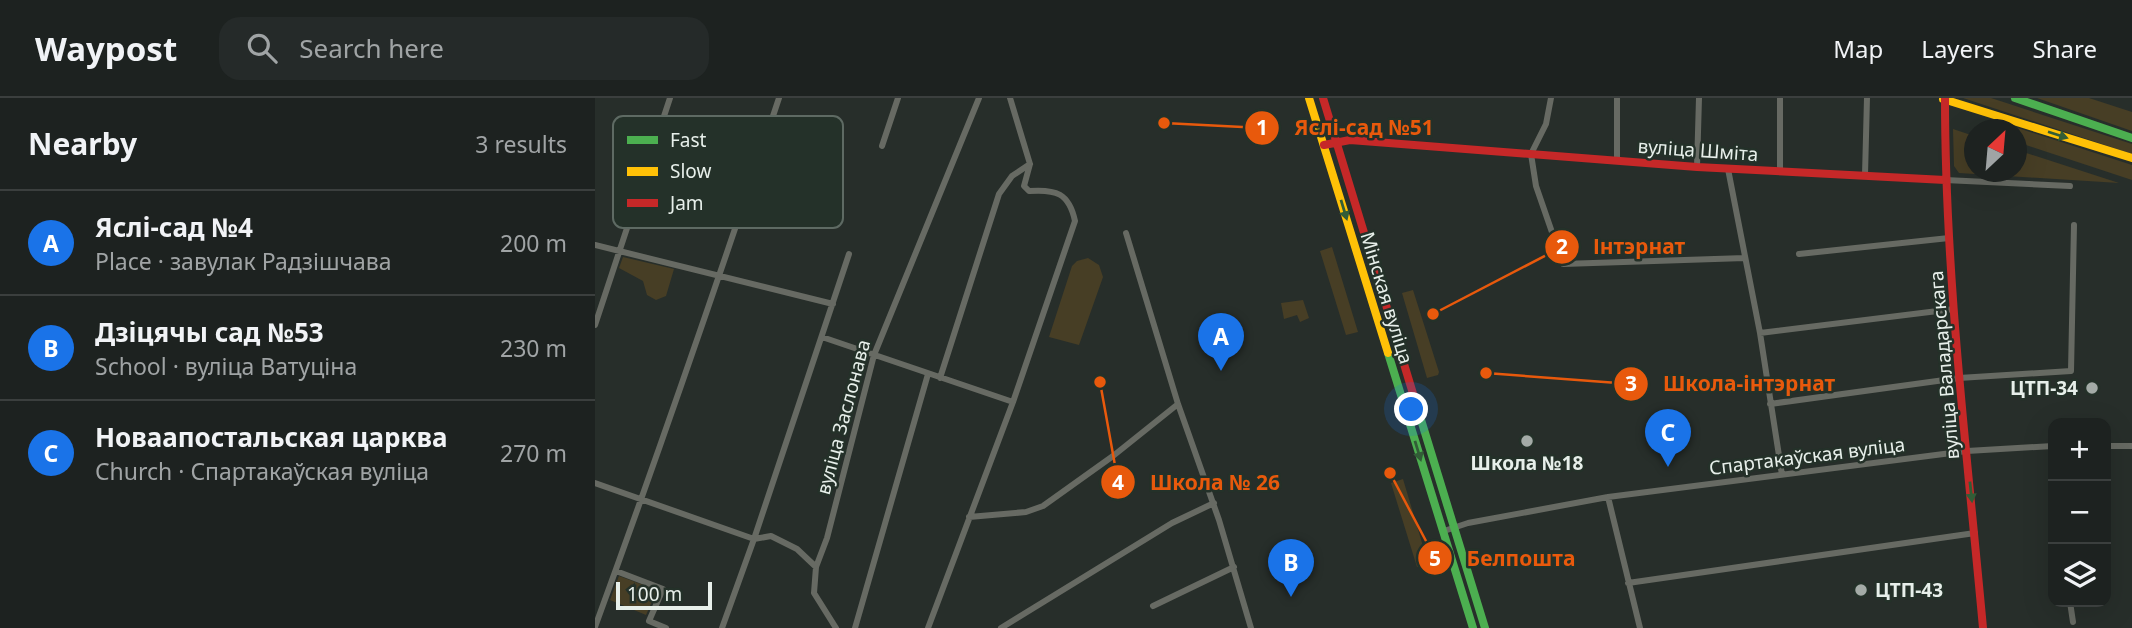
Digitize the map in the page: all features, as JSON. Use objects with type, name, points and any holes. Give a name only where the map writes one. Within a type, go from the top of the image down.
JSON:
[{"type":"main road","name":"Мінская вуліца","points":[[1309,98],[1473,628]]},
{"type":"main road","name":"Мінская вуліца","points":[[1323,98],[1485,628]]},
{"type":"main road","points":[[2015,98],[2132,138]]},
{"type":"main road","points":[[1944,99],[2132,158]]},
{"type":"main road","name":"вуліца Валадарскага","points":[[1944,99],[1945,180],[1959,377],[1983,628]]},
{"type":"main road","name":"вуліца Шміта","points":[[1324,145],[1350,140],[1697,167],[1945,180]]},
{"type":"street","points":[[664,116],[670,98]]},
{"type":"street","points":[[773,116],[779,98]]},
{"type":"street","points":[[882,146],[898,98]]},
{"type":"street","name":"вуліца Заслонава","points":[[836,628],[814,593],[816,567],[827,538],[874,355],[979,98]]},
{"type":"street","points":[[928,628],[1013,402],[1075,221],[1073,208],[1060,194],[1051,191],[1029,191],[1024,186],[1030,164],[1010,98]]},
{"type":"street","points":[[1551,98],[1546,124],[1531,154],[1537,186],[1563,264],[1745,258]]},
{"type":"street","points":[[1617,98],[1617,160]]},
{"type":"street","points":[[1697,167],[1699,98]]},
{"type":"street","points":[[1780,98],[1780,172]]},
{"type":"street","points":[[1865,175],[1867,98]]},
{"type":"street","points":[[940,378],[999,194],[1012,176],[1030,164]]},
{"type":"street","points":[[1728,169],[1760,333],[1782,475]]},
{"type":"street","name":"вуліца Шміта","points":[[1945,180],[2070,186]]},
{"type":"street","points":[[1770,404],[1959,377],[2071,371],[2074,225]]},
{"type":"street","points":[[595,325],[627,228]]},
{"type":"street","points":[[595,627],[736,228]]},
{"type":"street","points":[[1125,233],[1178,404],[1214,503],[1251,628]]},
{"type":"street","points":[[1799,254],[1949,238]]},
{"type":"street","points":[[595,245],[832,304]]},
{"type":"street","points":[[722,628],[849,254]]},
{"type":"street","points":[[1760,333],[1954,309]]},
{"type":"street","points":[[822,337],[1013,402]]},
{"type":"street","points":[[855,628],[928,374]]},
{"type":"street","points":[[969,517],[1026,512],[1043,506],[1113,456],[1178,404]]},
{"type":"street","points":[[2111,446],[2132,446]]},
{"type":"street","name":"Спартакаўская вуліца","points":[[1444,531],[1468,523],[1608,497],[1967,451],[2048,448]]},
{"type":"street","points":[[595,483],[754,539],[771,536],[797,549],[816,567]]},
{"type":"street","points":[[1608,497],[1640,628]]},
{"type":"street","points":[[1001,628],[1172,523],[1214,503]]},
{"type":"street","points":[[1628,583],[1975,533]]},
{"type":"street","points":[[1153,606],[1234,567]]},
{"type":"street","points":[[616,571],[663,589],[649,621],[666,628]]},
{"type":"street","points":[[2071,607],[2073,622]]},
{"type":"shaded area","points":[[1963,98],[1991,98],[2132,144],[2132,154],[2027,119]]},
{"type":"shaded area","points":[[2037,98],[2089,98],[2132,112],[2132,131]]},
{"type":"shaded area","points":[[1953,129],[1964,133],[1964,173],[1959,173],[1954,166]]},
{"type":"shaded area","points":[[2027,131],[2132,165],[2132,180],[2027,145]]},
{"type":"shaded area","points":[[2027,153],[2119,183],[2027,177]]},
{"type":"shaded area","points":[[1332,247],[1358,332],[1346,335],[1320,251]]},
{"type":"shaded area","points":[[623,257],[674,269],[666,296],[656,300],[647,295],[643,281],[619,268]]},
{"type":"shaded area","points":[[1088,258],[1099,265],[1103,277],[1079,345],[1049,337],[1072,266],[1077,261]]},
{"type":"shaded area","points":[[1413,290],[1439,372],[1438,375],[1427,378],[1402,293]]},
{"type":"shaded area","points":[[1303,300],[1309,318],[1300,322],[1297,315],[1284,319],[1281,303]]},
{"type":"shaded area","points":[[1403,479],[1428,563],[1417,567],[1391,483]]},
{"type":"shaded area","points":[[619,576],[657,590],[646,615],[610,600]]},
{"type":"traffic: fast","points":[[2015,98],[2132,138]]},
{"type":"traffic: fast","points":[[1388,353],[1473,628]]},
{"type":"traffic: fast","points":[[1418,410],[1485,628]]},
{"type":"traffic: slow","points":[[1309,98],[1388,353]]},
{"type":"traffic: slow","points":[[1943,99],[2132,158]]},
{"type":"traffic: jam","points":[[1323,98],[1418,410]]},
{"type":"traffic: jam","points":[[1945,98],[1953,297],[1983,628]]},
{"type":"traffic: jam","points":[[1324,145],[1350,140],[1697,167],[1945,180]]},
{"type":"place","name":"Яслі-сад №51","points":[[1164,123]]},
{"type":"place","name":"Інтэрнат","points":[[1433,314]]},
{"type":"place","name":"Яслі-сад №4","points":[[1221,371]]},
{"type":"place","name":"Школа-інтэрнат","points":[[1486,373]]},
{"type":"place","name":"Школа № 26","points":[[1100,382]]},
{"type":"place","name":"ЦТП-34","points":[[2092,388]]},
{"type":"place","name":"Школа №18","points":[[1527,441]]},
{"type":"place","name":"Новаапостальская царква","points":[[1668,467]]},
{"type":"place","name":"Белпошта","points":[[1390,473]]},
{"type":"place","name":"ЦТП-43","points":[[1861,590]]},
{"type":"place","name":"Дзіцячы сад №53","points":[[1291,597]]}]
